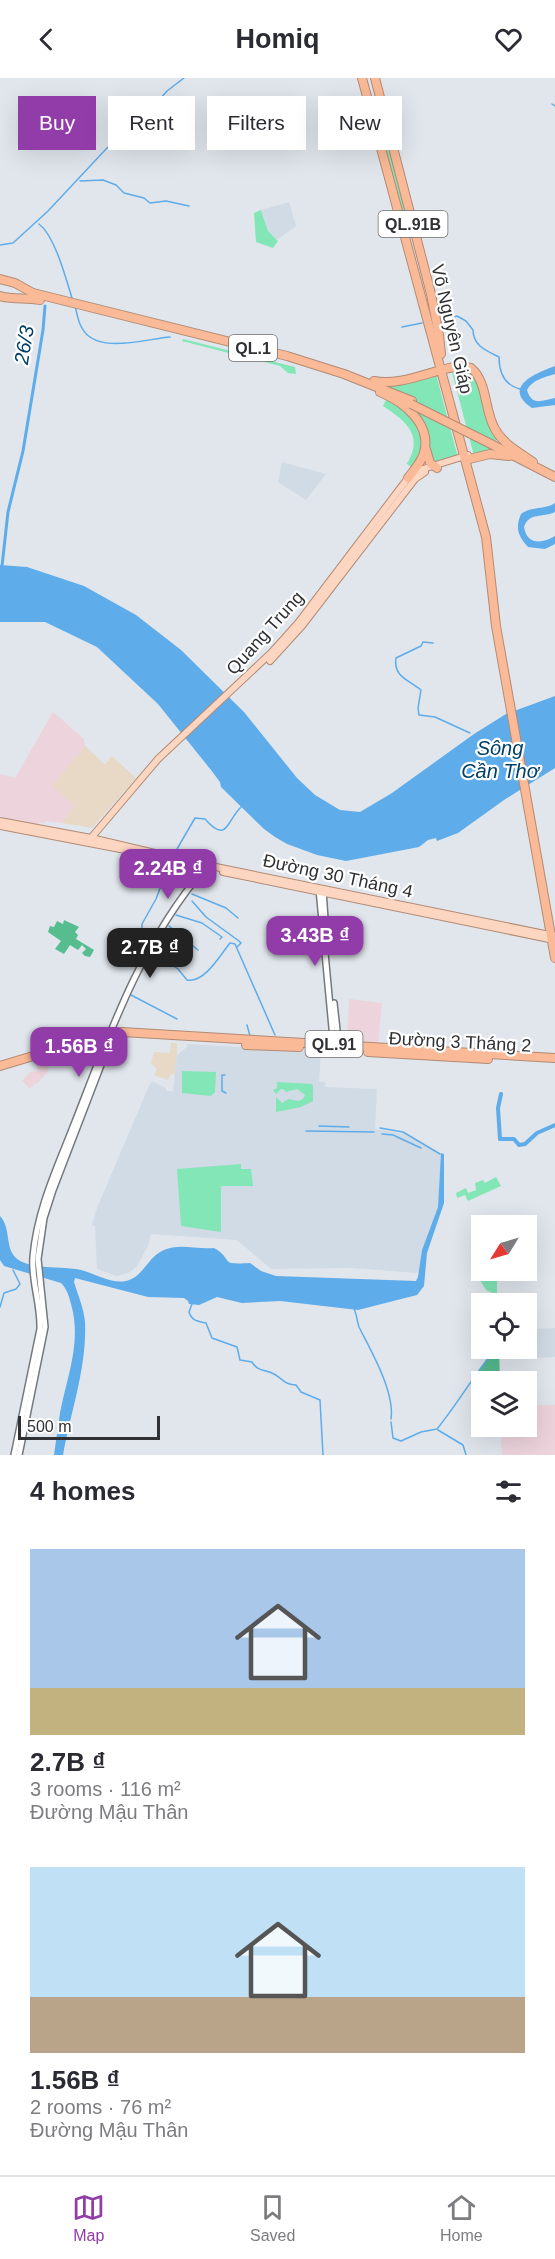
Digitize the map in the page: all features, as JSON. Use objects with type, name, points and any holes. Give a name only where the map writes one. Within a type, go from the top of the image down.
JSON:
[{"type":"highway","name":"Võ Nguyên Giáp","points":[[362,78],[367,96]]},
{"type":"highway","name":"Võ Nguyên Giáp","points":[[375,78],[380,96]]},
{"type":"highway","name":"Võ Nguyên Giáp","points":[[382,150],[438,359]]},
{"type":"highway","name":"Võ Nguyên Giáp","points":[[394,150],[430,294],[443,371],[489,537],[508,700],[554,937]]},
{"type":"highway","name":"QL.1","points":[[0,279],[15,283],[41,298]]},
{"type":"highway","name":"QL.1","points":[[0,296],[12,299],[41,298],[89,310],[286,361],[412,402]]},
{"type":"highway","name":"QL.1","points":[[89,310],[287,356],[345,374],[412,402],[555,477]]},
{"type":"highway","name":"QL.91B","points":[[438,359],[443,371]]},
{"type":"highway","points":[[426,375],[434,369],[438,359]]},
{"type":"highway","points":[[345,374],[393,383],[464,366],[474,370],[480,380],[492,423],[497,432],[510,446],[533,464]]},
{"type":"highway","name":"Võ Nguyên Giáp","points":[[443,371],[456,412],[466,458]]},
{"type":"highway","points":[[371,388],[400,402],[412,412],[420,423],[428,457],[435,467]]},
{"type":"highway","points":[[408,478],[423,454],[424,439]]},
{"type":"highway","points":[[466,458],[499,454],[533,464]]},
{"type":"highway","name":"QL.1","points":[[533,464],[555,472]]},
{"type":"highway","name":"QL.91B","points":[[554,937],[555,958]]},
{"type":"highway","name":"Đường 3 Tháng 2","points":[[111,1035],[555,1058]]},
{"type":"highway","name":"QL.91","points":[[0,1067],[111,1035]]},
{"type":"highway","name":"Đường 3 Tháng 2","points":[[423,1052],[555,1063]]},
{"type":"main road","name":"Quang Trung","points":[[272,656],[408,478],[466,458]]},
{"type":"main road","name":"Quang Trung","points":[[93,841],[163,754],[302,626],[415,479],[435,467]]},
{"type":"main road","points":[[0,821],[10,826],[0,826],[0,821]]},
{"type":"main road","name":"Đường 30 Tháng 4","points":[[10,826],[168,857],[205,868],[554,937]]},
{"type":"main road","points":[[14,1455],[45,1327],[38,1259],[42,1217],[129,992],[147,954],[205,868]]},
{"type":"main road","points":[[321,890],[336,1047]]},
{"type":"main road","points":[[19,1455],[25,1415]]},
{"type":"shaded area","points":[[289,202],[296,226],[277,240],[268,231],[261,210]]},
{"type":"shaded area","points":[[282,462],[326,474],[306,500],[278,482]]},
{"type":"shaded area","points":[[53,712],[84,739],[85,746],[52,786],[74,806],[62,823],[45,821],[45,823],[39,822],[39,825],[6,819],[0,815],[0,774],[15,778]]},
{"type":"shaded area","points":[[85,746],[105,765],[112,756],[136,778],[92,828],[62,823],[74,806],[51,786]]},
{"type":"shaded area","points":[[349,999],[382,1003],[378,1044],[347,1040]]},
{"type":"shaded area","points":[[171,1043],[177,1043],[177,1055],[175,1075],[171,1074],[168,1080],[154,1075],[157,1069],[151,1063],[154,1052],[170,1053]]},
{"type":"shaded area","points":[[188,1044],[321,1052],[319,1082],[326,1082],[325,1087],[377,1089],[375,1129],[404,1134],[441,1155],[438,1207],[422,1250],[419,1273],[351,1268],[271,1269],[237,1240],[151,1234],[148,1246],[137,1266],[130,1272],[117,1276],[97,1269],[95,1226],[92,1225],[97,1208],[148,1088],[152,1081],[166,1088],[166,1091],[173,1091],[177,1055]]},
{"type":"shaded area","points":[[44,1057],[49,1070],[30,1089],[22,1081],[30,1072],[38,1071],[34,1060]]},
{"type":"shaded area","points":[[555,1328],[555,1357],[537,1358],[537,1329]]},
{"type":"shaded area","points":[[555,1405],[555,1455],[502,1455],[501,1437],[537,1437],[537,1406]]},
{"type":"green space","points":[[384,150],[392,150],[412,230],[406,231]]},
{"type":"green space","points":[[261,210],[268,231],[278,241],[273,248],[256,242],[254,213]]},
{"type":"green space","points":[[183,339],[295,367],[296,374],[288,373],[280,366],[182,341]]},
{"type":"green space","points":[[461,368],[473,373],[503,444],[496,440],[498,449],[504,452],[474,456],[452,372]]},
{"type":"green space","points":[[436,374],[457,454],[456,457],[436,463],[432,461],[424,431],[406,403],[412,406],[415,399],[378,385]]},
{"type":"green space","points":[[387,398],[407,413],[418,426],[421,434],[423,442],[421,453],[412,468],[406,463],[412,452],[413,436],[404,422],[383,406]]},
{"type":"green space","points":[[64,920],[79,927],[75,932],[78,935],[76,939],[94,950],[90,957],[82,953],[86,949],[82,945],[78,950],[70,945],[64,954],[55,949],[61,941],[48,932],[50,926],[54,927],[57,921],[63,924]]},
{"type":"green space","points":[[182,1071],[216,1072],[215,1092],[211,1096],[182,1093]]},
{"type":"green space","points":[[277,1082],[312,1084],[313,1101],[301,1107],[276,1112],[276,1097],[282,1103],[288,1099],[298,1101],[305,1095],[297,1089],[286,1092],[281,1089],[276,1094],[273,1090],[277,1088]]},
{"type":"green space","points":[[241,1164],[241,1169],[251,1169],[253,1186],[221,1186],[221,1232],[181,1226],[177,1169]]},
{"type":"green space","points":[[496,1177],[501,1186],[468,1201],[465,1195],[457,1198],[456,1193],[466,1188],[468,1193],[476,1190],[475,1183],[483,1180],[485,1183]]},
{"type":"green space","points":[[481,1281],[497,1281],[497,1293],[486,1290]]},
{"type":"green space","points":[[488,1359],[499,1359],[500,1371],[478,1371]]},
{"type":"water","points":[[555,366],[555,374],[535,381],[527,390],[535,401],[555,398],[555,405],[532,408],[523,400],[520,394],[521,387],[531,377]]},
{"type":"water","points":[[555,503],[555,512],[533,517],[526,522],[524,527],[528,537],[532,540],[545,541],[555,536],[555,544],[545,549],[528,547],[518,532],[521,514]]},
{"type":"water","name":"Sông Cần Thơ","points":[[0,565],[27,567],[84,586],[136,615],[181,650],[244,712],[297,778],[315,795],[340,810],[360,812],[392,793],[506,714],[555,696],[555,768],[504,800],[458,833],[437,841],[436,838],[428,840],[419,847],[346,861],[317,855],[287,844],[264,829],[221,787],[211,770],[158,704],[97,647],[45,622],[0,622]]},
{"type":"water","points":[[441,1153],[444,1154],[444,1203],[427,1253],[424,1286],[417,1295],[358,1310],[280,1301],[242,1303],[217,1297],[199,1305],[189,1304],[184,1298],[148,1297],[75,1278],[74,1282],[85,1322],[84,1356],[63,1455],[54,1455],[74,1345],[74,1318],[71,1304],[61,1283],[4,1266],[0,1260],[0,1216],[6,1226],[12,1253],[21,1261],[37,1266],[81,1270],[120,1282],[132,1279],[158,1253],[170,1248],[182,1247],[214,1248],[230,1262],[250,1263],[261,1271],[276,1276],[416,1281],[422,1250],[438,1207]]},
{"type":"waterway","points":[[0,245],[13,243],[48,211],[107,148],[136,126],[167,91],[184,78]]},
{"type":"waterway","points":[[80,181],[103,180],[116,185],[124,193],[144,198],[150,203],[166,201],[189,206]]},
{"type":"waterway","points":[[39,224],[55,248],[72,298]]},
{"type":"waterway","name":"26/3","points":[[2,566],[8,512],[23,451],[45,306]]},
{"type":"waterway","points":[[75,306],[82,328],[98,341],[122,343],[170,337]]},
{"type":"waterway","points":[[441,322],[457,316],[466,321],[473,330],[478,344],[499,357],[501,373],[506,381],[520,389]]},
{"type":"waterway","points":[[402,327],[422,323]]},
{"type":"waterway","points":[[433,643],[423,642],[421,646],[396,658],[397,670],[421,690],[419,715],[435,717],[470,733]]},
{"type":"waterway","points":[[177,849],[195,818],[205,819],[218,830],[222,830],[226,828],[241,807]]},
{"type":"waterway","points":[[145,940],[142,934],[142,924],[156,899],[168,867]]},
{"type":"waterway","points":[[192,894],[226,908],[238,918]]},
{"type":"waterway","points":[[192,901],[206,917],[241,943],[237,947]]},
{"type":"waterway","points":[[176,915],[202,923],[222,937],[220,939]]},
{"type":"waterway","points":[[169,926],[198,950]]},
{"type":"waterway","points":[[156,954],[178,969],[187,980],[194,980],[212,967],[230,943],[235,944],[275,1035]]},
{"type":"waterway","points":[[131,995],[177,1019]]},
{"type":"waterway","points":[[247,1025],[250,1036]]},
{"type":"waterway","points":[[225,1075],[222,1075],[222,1091],[226,1093]]},
{"type":"waterway","points":[[501,1094],[498,1108],[500,1139],[514,1139],[519,1145],[525,1144],[537,1133],[555,1125]]},
{"type":"waterway","points":[[319,1126],[349,1127]]},
{"type":"waterway","points":[[380,1128],[403,1132],[440,1154]]},
{"type":"waterway","points":[[306,1131],[374,1132]]},
{"type":"waterway","points":[[382,1134],[393,1135],[421,1148]]},
{"type":"waterway","points":[[0,1307],[4,1293],[16,1289],[20,1284],[13,1270]]},
{"type":"waterway","points":[[192,1304],[189,1312],[193,1319],[206,1323],[212,1338],[237,1347],[240,1360],[252,1362],[259,1369],[274,1374],[289,1384],[296,1385],[301,1392],[320,1400],[323,1455]]},
{"type":"waterway","points":[[354,1309],[359,1327],[386,1384],[391,1419]]},
{"type":"waterway","points":[[391,1422],[393,1438],[401,1441],[421,1432],[437,1429],[487,1359]]},
{"type":"waterway","points":[[438,1430],[463,1445],[466,1455]]}]
